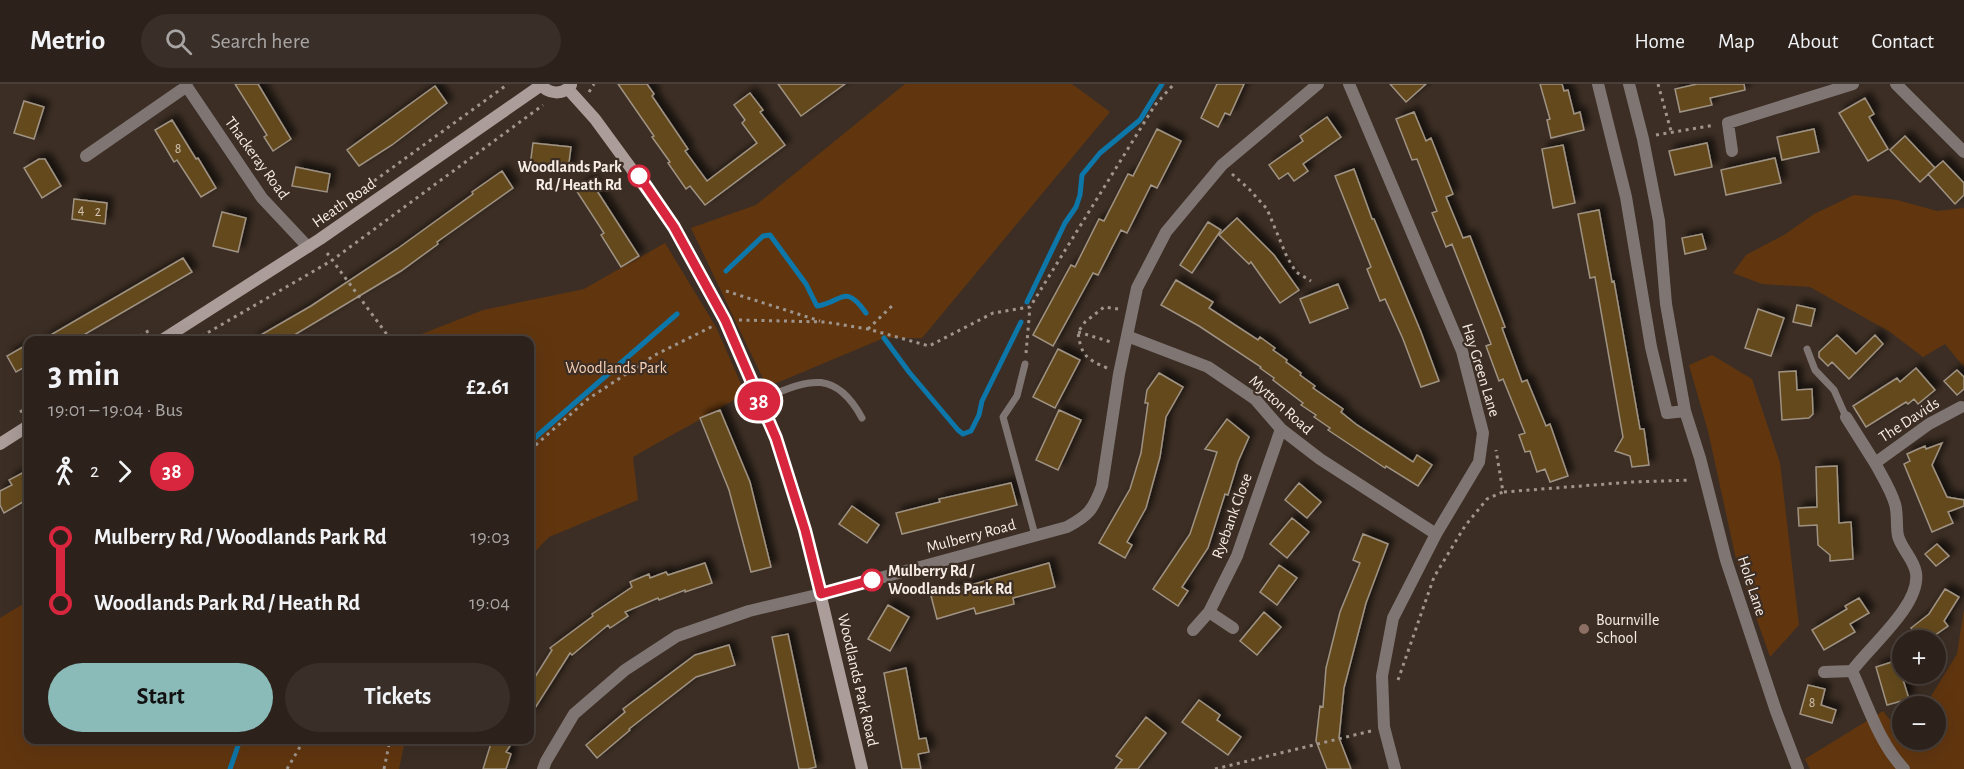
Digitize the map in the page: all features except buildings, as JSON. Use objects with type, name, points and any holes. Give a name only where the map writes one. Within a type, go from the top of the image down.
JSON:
[{"type":"street","name":"Mulberry Road","points":[[543,769],[574,714],[625,670],[677,636],[749,611],[821,594],[1067,527],[1086,517],[1096,502],[1102,486],[1119,374],[1137,288],[1166,232],[1222,165],[1318,84]]},
{"type":"street","name":"Hay Green Lane","points":[[1349,84],[1462,351],[1483,434],[1479,462],[1436,534],[1392,618],[1382,676],[1384,727],[1395,769]]},
{"type":"street","points":[[1598,84],[1626,197],[1651,347],[1668,413],[1685,411]]},
{"type":"street","name":"Hole Lane","points":[[1629,84],[1643,139],[1659,221],[1666,304],[1685,411],[1709,489],[1726,560],[1776,711],[1798,769]]},
{"type":"street","points":[[1732,151],[1728,123],[1853,84]]},
{"type":"street","points":[[1896,84],[1964,152]]},
{"type":"street","points":[[86,156],[186,85]]},
{"type":"street","name":"Thackeray Road","points":[[186,85],[262,198],[308,247]]},
{"type":"street","points":[[540,85],[549,92],[556,93],[570,87]]},
{"type":"street","name":"Heath Road","points":[[168,336],[320,239],[540,85]]},
{"type":"street","name":"Woodlands Park Road","points":[[570,87],[580,103],[596,118],[674,227],[725,320],[776,438],[799,509],[862,769]]},
{"type":"street","name":"Mytton Road","points":[[1126,341],[1208,367],[1255,399],[1281,429],[1320,459],[1436,534]]},
{"type":"street","name":"The Davids","points":[[1875,463],[1929,424],[1962,407]]},
{"type":"street","name":"The Davids","points":[[1846,417],[1875,463],[1895,505],[1902,548],[1913,563],[1917,576],[1912,594],[1895,624],[1862,657],[1852,671]]},
{"type":"street","points":[[0,444],[24,429]]},
{"type":"street","name":"Ryebank Close","points":[[1193,630],[1209,612],[1237,556],[1281,429]]},
{"type":"street","points":[[1209,612],[1233,628]]},
{"type":"street","points":[[1824,672],[1852,671],[1895,760],[1904,769]]},
{"type":"lane","points":[[1807,349],[1815,370],[1834,390],[1846,417]]},
{"type":"lane","points":[[1024,364],[1017,396],[1003,417],[1035,535]]},
{"type":"lane","points":[[759,400],[802,383],[822,382],[839,389],[852,400],[862,418]]},
{"type":"path","points":[[355,195],[508,84]]},
{"type":"path","points":[[580,103],[594,84]]},
{"type":"path","points":[[1024,364],[1030,307],[1155,105],[1174,84]]},
{"type":"path","points":[[1658,84],[1671,132],[1728,123]]},
{"type":"path","points":[[202,336],[331,261],[544,104],[552,106]]},
{"type":"path","points":[[1222,165],[1249,189],[1266,209],[1291,264],[1296,272],[1311,281]]},
{"type":"path","points":[[320,239],[331,261],[388,336]]},
{"type":"path","points":[[706,284],[825,322]]},
{"type":"path","points":[[868,329],[894,304]]},
{"type":"path","points":[[534,446],[588,399],[655,355],[725,320],[825,322],[868,329],[929,346],[993,313],[1030,307]]},
{"type":"path","points":[[1119,374],[1089,361],[1080,348],[1078,332],[1085,322],[1104,307],[1132,310]]},
{"type":"path","points":[[140,336],[153,328]]},
{"type":"path","points":[[1078,332],[1126,341]]},
{"type":"path","points":[[1495,446],[1503,492]]},
{"type":"path","points":[[1396,690],[1434,577],[1465,526],[1487,499],[1503,492],[1632,482],[1692,480],[1709,489]]},
{"type":"path","points":[[1215,769],[1384,727]]},
{"type":"path","points":[[286,769],[302,744]]},
{"type":"path","points":[[384,769],[389,744]]},
{"type":"green space","points":[[905,84],[1072,84],[1110,112],[922,338],[884,338],[767,387],[691,228],[756,205]]},
{"type":"green space","points":[[1854,195],[1897,200],[1937,211],[1964,208],[1964,367],[1945,344],[1923,357],[1890,332],[1810,287],[1762,284],[1733,273],[1746,255],[1784,235],[1814,214]]},
{"type":"green space","name":"Woodlands Park","points":[[665,243],[716,327],[745,393],[633,457],[638,500],[549,537],[534,553],[534,336],[418,336],[483,310],[584,289]]},
{"type":"green space","points":[[1712,355],[1752,379],[1780,463],[1799,625],[1770,657],[1736,559],[1708,431],[1689,365]]},
{"type":"green space","points":[[24,603],[24,744],[404,744],[399,769],[0,769],[0,618]]},
{"type":"green space","points":[[1964,609],[1964,769],[1810,769],[1805,759],[1883,711],[1892,722],[1892,750],[1946,750],[1946,696],[1931,696],[1939,684],[1946,684],[1946,672],[1957,654]]},
{"type":"waterway","points":[[1027,302],[1065,223],[1076,207],[1082,175],[1100,153],[1140,120],[1162,84]]},
{"type":"waterway","points":[[726,271],[763,236],[770,235],[806,284],[817,306],[847,296],[853,298],[866,313]]},
{"type":"waterway","points":[[534,439],[677,314]]},
{"type":"waterway","points":[[884,338],[909,372],[963,434],[971,431],[979,415],[982,401],[1021,322]]},
{"type":"waterway","points":[[230,769],[239,744]]},
{"type":"bus line","name":"38","points":[[639,176],[674,227],[725,320],[776,438],[805,530],[821,594],[872,580]]},
{"type":"place","name":"Woodlands Park Rd / Heath Rd","points":[[639,176]]},
{"type":"place","name":"Mulberry Rd / Woodlands Park Rd","points":[[872,580]]},
{"type":"place","name":"Bournville School","points":[[1584,629]]}]
